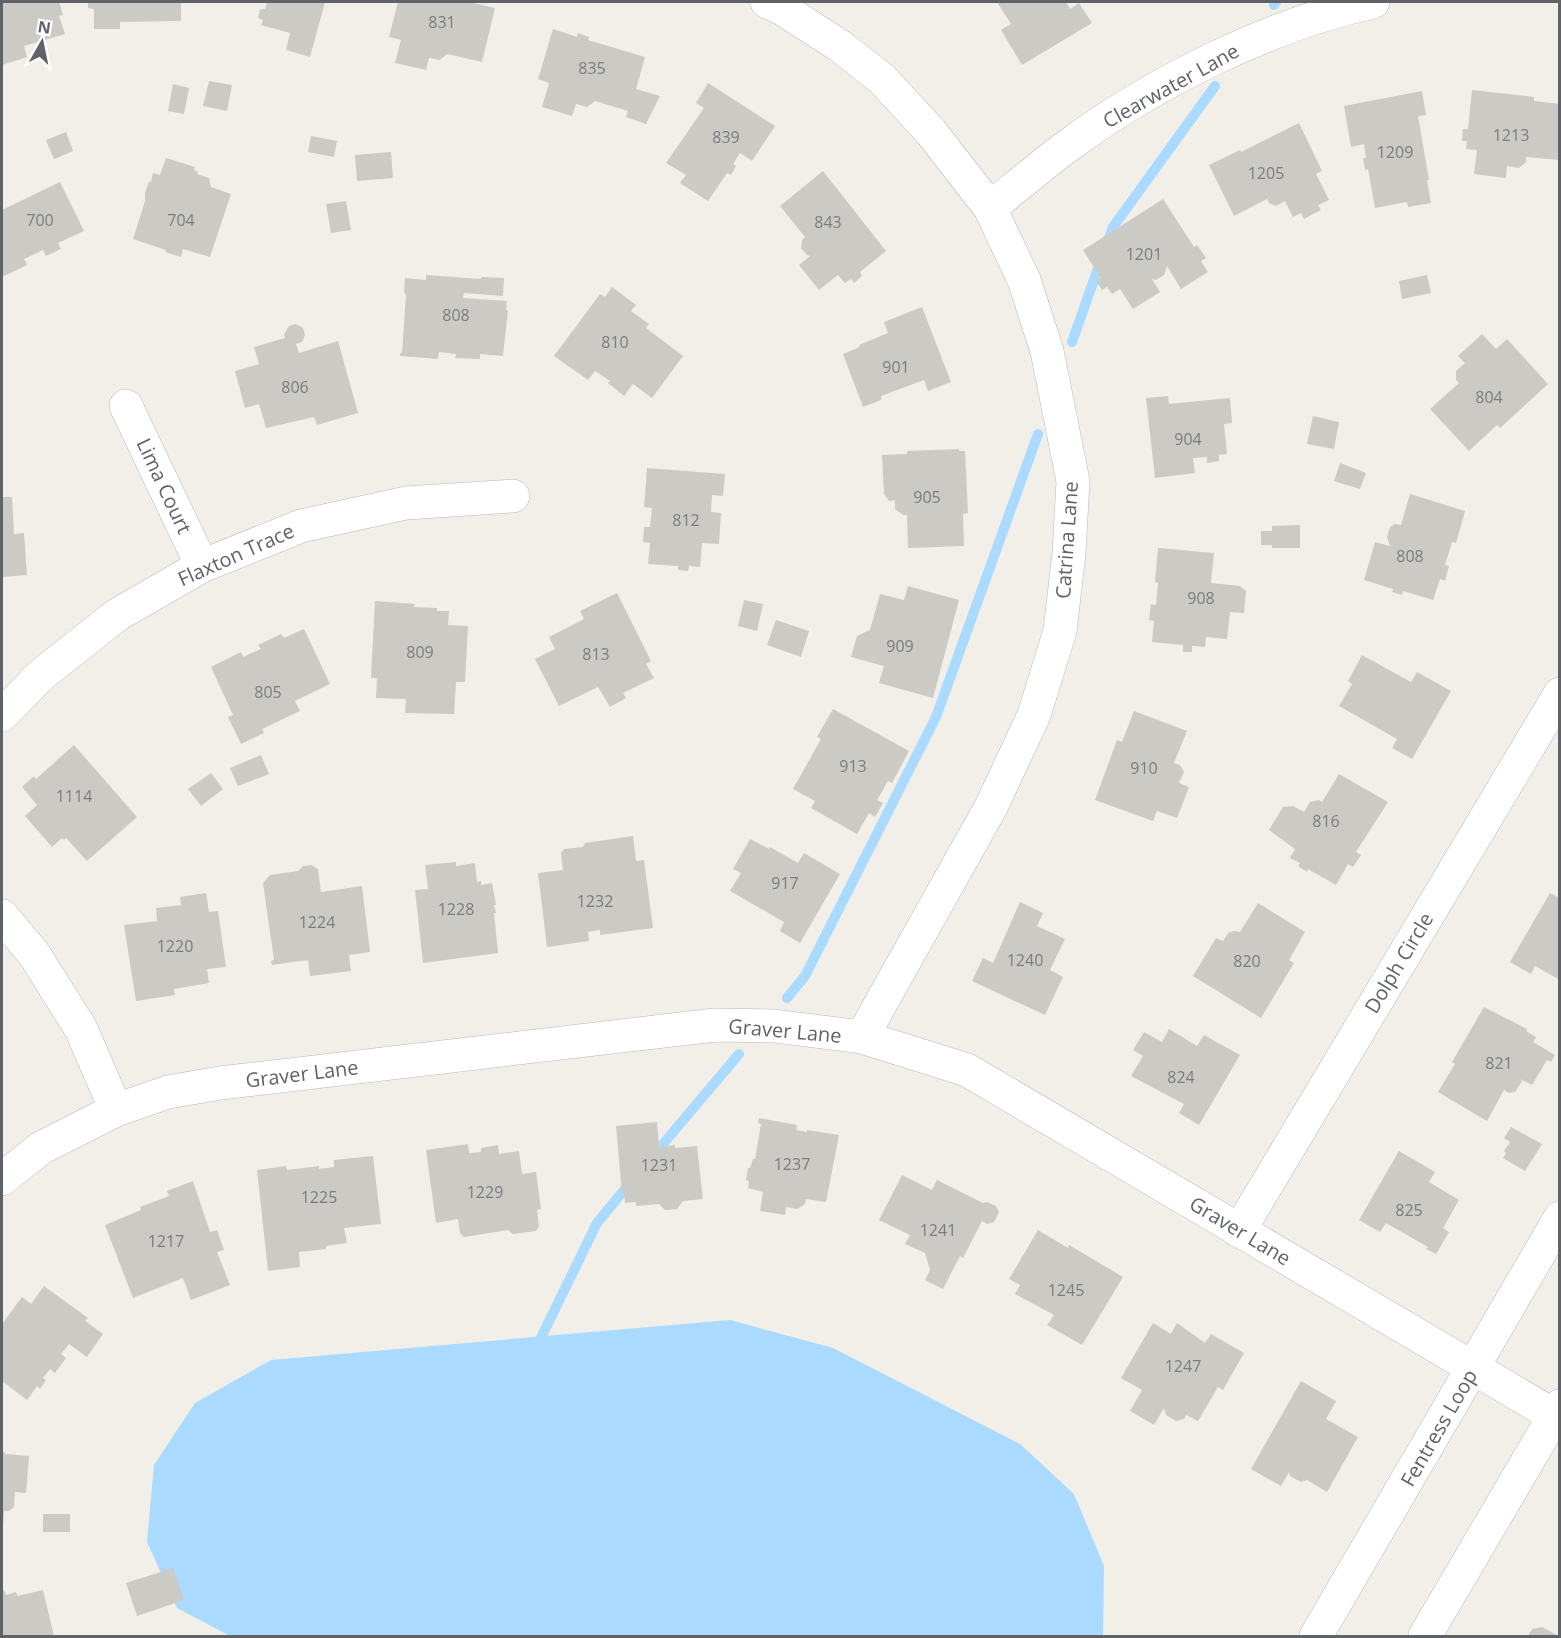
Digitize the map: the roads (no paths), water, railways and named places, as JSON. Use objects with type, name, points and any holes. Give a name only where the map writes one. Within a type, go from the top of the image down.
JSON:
[{"type":"street","name":"Catrina Lane","points":[[767,2],[781,8],[840,46],[882,79],[931,132],[990,208],[1024,280],[1047,351],[1073,482],[1069,553],[1060,631],[1034,715],[992,805],[862,1037]]},
{"type":"street","name":"Clearwater Lane","points":[[990,208],[1069,145],[1138,100],[1215,59],[1287,27],[1373,2]]},
{"type":"street","name":"Lima Court","points":[[126,406],[202,567]]},
{"type":"street","name":"Flaxton Trace","points":[[2,715],[40,676],[117,615],[202,567],[301,526],[406,503],[513,496]]},
{"type":"street","name":"Dolph Circle","points":[[1239,1231],[1560,694]]},
{"type":"street","points":[[2,916],[34,954],[81,1029],[116,1110]]},
{"type":"street","name":"Graver Lane","points":[[2,1179],[42,1148],[116,1110],[168,1092],[220,1083],[716,1025],[774,1026],[862,1037],[968,1070],[1473,1369],[1558,1414]]},
{"type":"street","name":"Fentress Loop","points":[[1316,1636],[1560,1218]]},
{"type":"street","points":[[1425,1636],[1558,1414]]},
{"type":"water","points":[[730,1320],[833,1348],[1020,1444],[1074,1494],[1104,1566],[1103,1636],[230,1636],[177,1608],[147,1542],[154,1465],[195,1403],[271,1360]]},
{"type":"waterway","points":[[1106,246],[1113,227],[1215,86]]},
{"type":"waterway","points":[[1072,342],[1101,260]]},
{"type":"waterway","points":[[787,998],[805,976],[936,717],[1038,434]]},
{"type":"waterway","points":[[652,1157],[739,1054]]},
{"type":"waterway","points":[[536,1348],[597,1223],[630,1183]]}]
